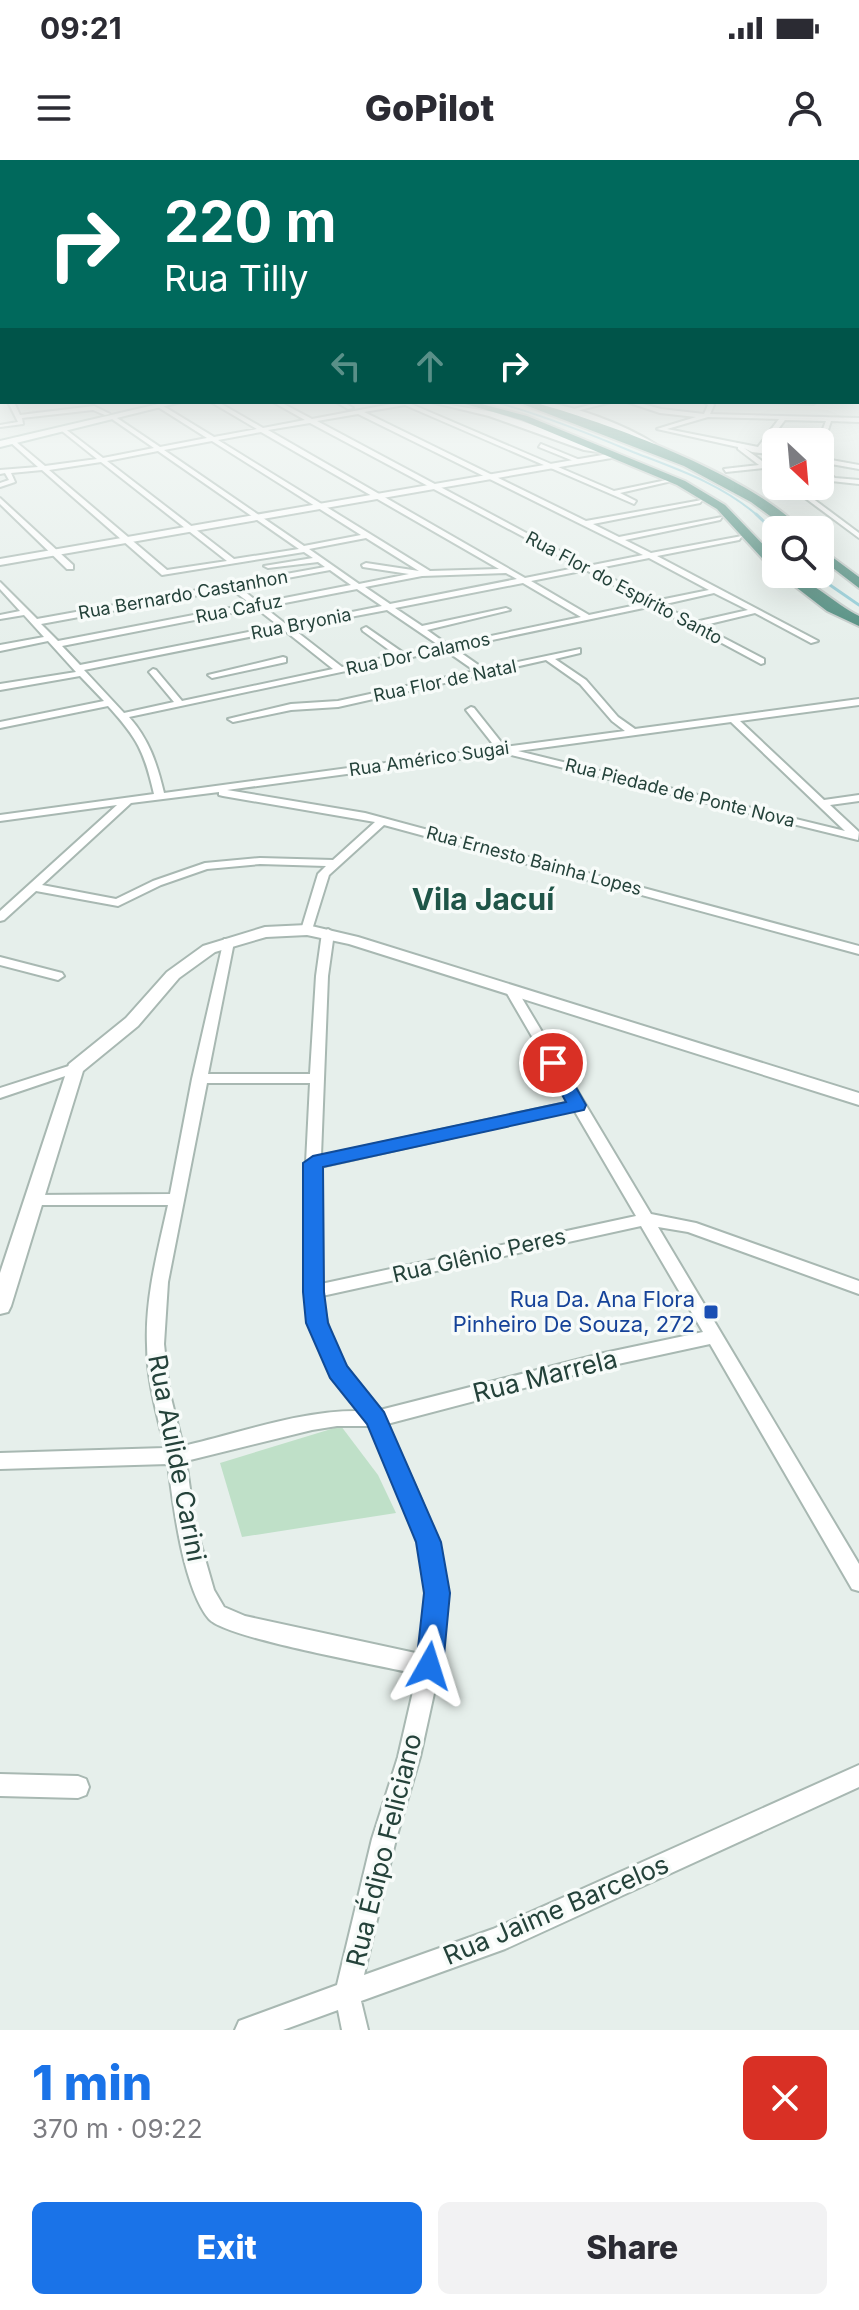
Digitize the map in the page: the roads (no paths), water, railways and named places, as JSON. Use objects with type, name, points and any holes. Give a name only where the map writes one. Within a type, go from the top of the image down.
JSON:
[{"type":"highway","points":[[660,473],[721,507],[762,550]]},
{"type":"highway","points":[[707,473],[734,486],[776,516]]},
{"type":"highway","points":[[834,563],[859,584]]},
{"type":"highway","points":[[805,588],[832,608],[859,622]]},
{"type":"street","points":[[0,485],[13,481],[5,473]]},
{"type":"street","points":[[48,473],[165,573],[367,536]]},
{"type":"street","points":[[121,473],[233,562]]},
{"type":"street","points":[[193,473],[484,673]]},
{"type":"street","points":[[267,473],[424,573]]},
{"type":"street","points":[[339,473],[589,618]]},
{"type":"street","name":"Rua Flor do Espírito Santo","points":[[411,473],[761,661]]},
{"type":"street","points":[[485,473],[814,641]]},
{"type":"street","points":[[0,562],[507,473]]},
{"type":"street","points":[[566,473],[634,502]]},
{"type":"street","points":[[613,493],[674,479]]},
{"type":"street","points":[[834,479],[859,482]]},
{"type":"street","points":[[0,500],[70,567]]},
{"type":"street","points":[[811,500],[859,536]]},
{"type":"street","points":[[586,523],[700,501]]},
{"type":"street","points":[[618,539],[720,518]]},
{"type":"street","name":"Rua Bryonia","points":[[0,687],[739,538]]},
{"type":"street","points":[[324,544],[337,553]]},
{"type":"street","points":[[268,566],[319,560]]},
{"type":"street","points":[[366,565],[424,573],[508,571]]},
{"type":"street","name":"Rua Bernardo Castanhon","points":[[36,622],[331,568]]},
{"type":"street","name":"Rua Cafuz","points":[[0,648],[259,606],[424,573]]},
{"type":"street","points":[[0,584],[142,740],[160,796]]},
{"type":"street","points":[[233,586],[340,670]]},
{"type":"street","name":"Rua Dor Calamos","points":[[122,716],[714,591]]},
{"type":"street","points":[[421,629],[506,610]]},
{"type":"street","points":[[694,625],[754,611]]},
{"type":"street","points":[[0,617],[26,612]]},
{"type":"street","points":[[478,616],[489,622]]},
{"type":"street","points":[[499,628],[509,635]]},
{"type":"street","points":[[366,629],[404,657]]},
{"type":"street","name":"Rua Flor de Natal","points":[[233,719],[312,705],[330,705],[577,651]]},
{"type":"street","points":[[548,658],[583,682],[620,724],[631,731]]},
{"type":"street","points":[[212,675],[283,660]]},
{"type":"street","points":[[259,665],[312,705]]},
{"type":"street","points":[[153,672],[180,704]]},
{"type":"street","name":"Rua Américo Sugai","points":[[0,818],[859,702]]},
{"type":"street","points":[[0,725],[110,703]]},
{"type":"street","points":[[471,710],[502,750]]},
{"type":"street","points":[[732,718],[859,837]]},
{"type":"street","name":"Rua Piedade de Ponte Nova","points":[[502,750],[859,837]]},
{"type":"street","name":"Rua Ernesto Bainha Lopes","points":[[206,790],[304,804],[382,821],[859,950]]},
{"type":"street","points":[[822,803],[859,798]]},
{"type":"street","points":[[0,917],[129,800]]},
{"type":"street","points":[[307,930],[317,887],[333,863],[382,821]]},
{"type":"street","points":[[35,887],[118,903],[157,883],[205,866],[260,861],[333,863]]},
{"type":"street","points":[[0,1093],[75,1068],[132,1022],[189,961],[228,942],[265,932],[307,930],[328,933],[859,1099]]},
{"type":"street","name":"Rua Édipo Feliciano","points":[[328,933],[322,976],[313,1163],[313,1292],[317,1323],[338,1372],[376,1419],[428,1542],[437,1593],[429,1666],[409,1757],[384,1839],[347,1995],[355,2030]]},
{"type":"street","name":"Rua Aulide Carini","points":[[228,942],[160,1282],[155,1344],[160,1390],[176,1456],[185,1524],[205,1593],[217,1614],[244,1626],[429,1666]]},
{"type":"street","points":[[0,961],[58,976]]},
{"type":"street","points":[[511,990],[859,1582]]},
{"type":"street","points":[[0,1306],[7,1259],[34,1200],[75,1068]]},
{"type":"street","points":[[199,1079],[318,1078]]},
{"type":"street","points":[[313,1163],[577,1105]]},
{"type":"street","points":[[34,1200],[176,1199]]},
{"type":"street","points":[[646,1219],[690,1227],[859,1288]]},
{"type":"street","name":"Rua Glênio Peres","points":[[313,1292],[646,1219]]},
{"type":"street","name":"Rua Marrela","points":[[0,1461],[176,1456],[312,1422],[337,1418],[376,1419],[604,1360],[714,1336]]},
{"type":"street","name":"Rua Jaime Barcelos","points":[[248,2030],[496,1940],[859,1776]]},
{"type":"street","points":[[0,1785],[78,1787]]},
{"type":"waterway","points":[[687,473],[729,495],[758,516]]},
{"type":"waterway","points":[[756,514],[762,520]]},
{"type":"waterway","points":[[834,588],[859,605]]},
{"type":"place","name":"Rua Da. Ana Flora Pinheiro De Souza, 272","points":[[711,1312]]},
{"type":"district","name":"Vila Jacuí","points":[[483,900]]}]
